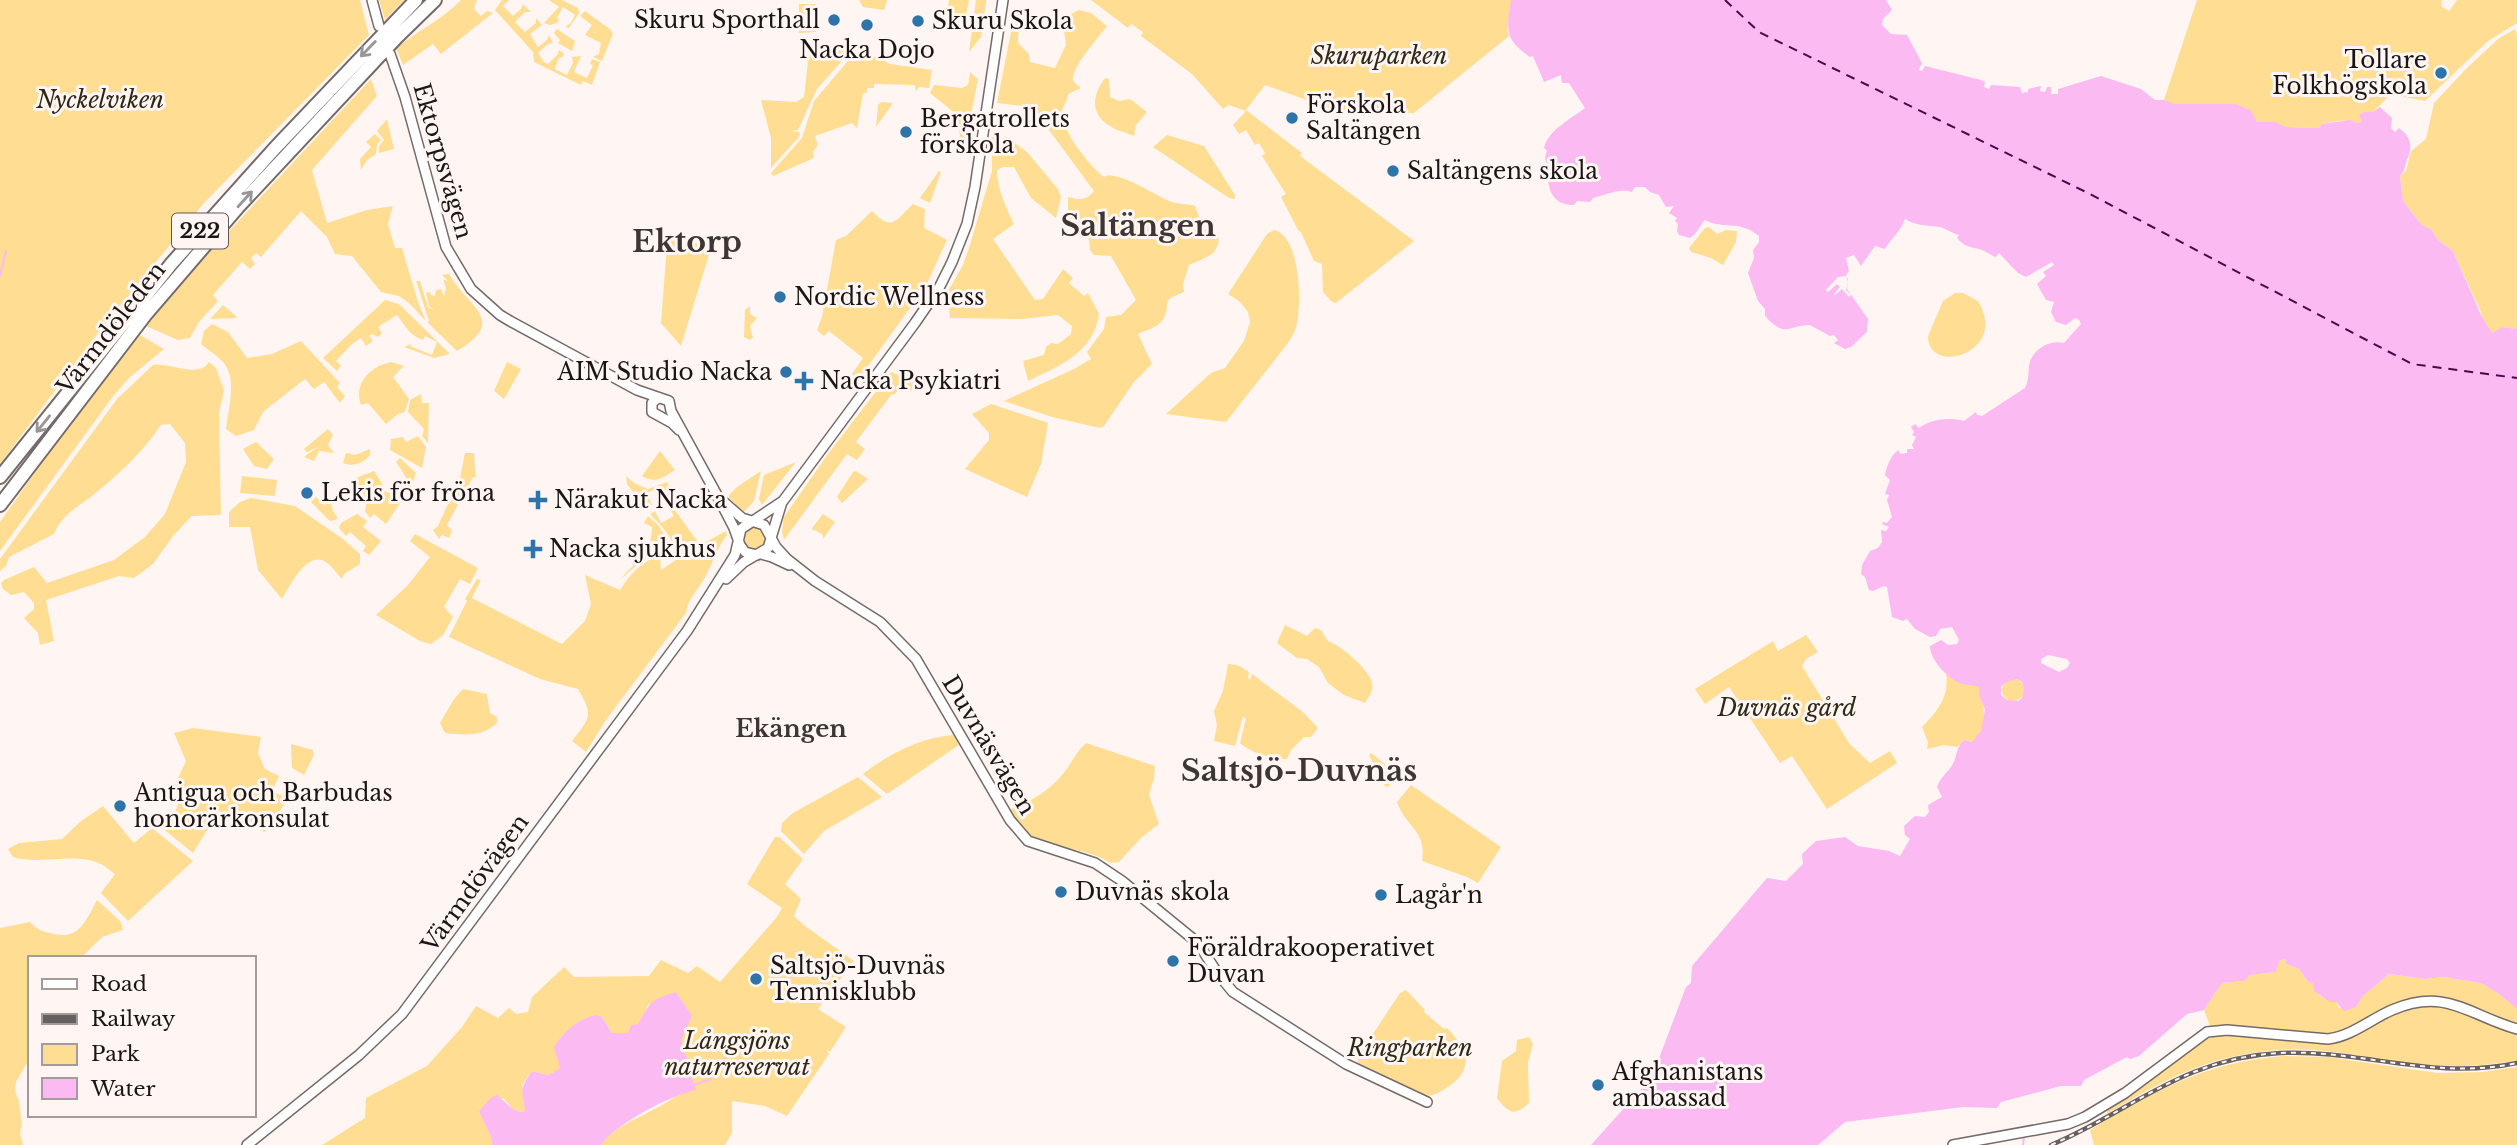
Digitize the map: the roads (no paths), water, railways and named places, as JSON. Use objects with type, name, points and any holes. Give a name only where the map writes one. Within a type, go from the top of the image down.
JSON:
[{"type":"highway","name":"Värmdöleden","points":[[0,477],[172,263],[285,138],[416,0]]},
{"type":"highway","name":"Värmdöleden","points":[[0,505],[146,314],[221,226],[303,136],[435,0]]},
{"type":"highway","points":[[0,510],[15,486]]},
{"type":"street","points":[[372,0],[379,26]]},
{"type":"street","name":"Värmdövägen","points":[[700,612],[736,555],[741,529],[783,501],[915,323],[939,288],[952,262],[967,224],[975,187],[1003,1]]},
{"type":"street","name":"Ektorpsvägen","points":[[390,54],[405,97],[446,247],[471,289],[500,315],[637,390],[658,398]]},
{"type":"street","name":"Ektorpsvägen","points":[[637,390],[651,407]]},
{"type":"street","points":[[667,414],[657,417],[651,407],[658,398],[669,401],[667,414],[684,435],[745,552],[759,555]]},
{"type":"street","points":[[718,496],[742,518],[764,525],[771,537]]},
{"type":"street","name":"Värmdövägen","points":[[247,1145],[365,1050],[402,1014],[700,612],[734,570],[768,548],[783,501]]},
{"type":"street","name":"Duvnäsvägen","points":[[771,537],[779,550],[805,574]]},
{"type":"street","name":"Duvnäsvägen","points":[[759,555],[772,556],[805,574],[880,622],[916,659],[1016,829],[1028,841],[1095,863],[1122,881],[1198,943],[1233,992],[1346,1064],[1427,1102]]},
{"type":"street","points":[[1953,1145],[2068,1124],[2085,1117],[2125,1093],[2207,1032],[2235,1030],[2328,1039],[2344,1035],[2391,1010],[2427,1000],[2454,1004],[2517,1029]]},
{"type":"water","points":[[1511,0],[1886,0],[1892,10],[1883,19],[1882,25],[1891,34],[1907,35],[1922,63],[1919,70],[1922,71],[1925,66],[1981,80],[1985,82],[1984,87],[1989,89],[1991,85],[2020,87],[2022,93],[2041,86],[2040,91],[2045,92],[2047,87],[2051,87],[2051,94],[2058,94],[2058,89],[2101,76],[2141,89],[2155,100],[2174,104],[2235,104],[2251,110],[2257,122],[2275,122],[2286,127],[2319,128],[2322,124],[2350,120],[2358,123],[2362,121],[2359,115],[2373,112],[2380,107],[2392,118],[2391,128],[2395,132],[2399,128],[2410,142],[2409,155],[2400,176],[2403,201],[2422,225],[2432,230],[2437,239],[2453,251],[2482,317],[2492,333],[2502,327],[2517,329],[2517,1009],[2481,983],[2444,977],[2425,979],[2389,974],[2363,996],[2356,1007],[2344,1011],[2336,1002],[2330,1002],[2314,991],[2313,983],[2308,982],[2299,969],[2286,964],[2285,959],[2279,961],[2276,972],[2250,975],[2244,981],[2222,983],[2204,1010],[2187,1014],[2139,1056],[2130,1059],[2127,1057],[2084,1080],[2081,1086],[2061,1086],[2001,1102],[1997,1108],[1963,1107],[1845,1122],[1818,1145],[1591,1145],[1652,1077],[1686,987],[1691,983],[1692,966],[1767,878],[1786,881],[1803,864],[1802,854],[1816,841],[1845,837],[1858,846],[1889,851],[1900,856],[1910,839],[1905,835],[1904,826],[1915,816],[1925,817],[1929,812],[1928,805],[1942,797],[1938,784],[1953,763],[1961,743],[1964,740],[1972,742],[1981,731],[1985,709],[1979,696],[1979,688],[1951,678],[1933,657],[1930,646],[1941,640],[1948,645],[1957,644],[1959,640],[1952,627],[1940,629],[1936,636],[1930,637],[1915,629],[1907,619],[1903,621],[1892,617],[1887,587],[1869,590],[1865,577],[1861,574],[1862,565],[1870,551],[1878,548],[1882,542],[1881,530],[1886,531],[1889,527],[1882,524],[1883,522],[1887,523],[1892,517],[1887,500],[1889,495],[1885,494],[1890,480],[1885,475],[1887,468],[1896,452],[1899,450],[1900,454],[1907,453],[1907,449],[1914,449],[1912,445],[1916,437],[1912,435],[1914,432],[1911,427],[1915,424],[1919,428],[1940,420],[1964,421],[1976,412],[1982,416],[2025,388],[2029,366],[2037,351],[2047,344],[2064,343],[2081,324],[2075,318],[2066,325],[2056,322],[2051,312],[2054,302],[2046,300],[2037,284],[2046,276],[2043,272],[2054,265],[2052,262],[2026,277],[2018,273],[1999,253],[1996,257],[1969,247],[1957,238],[1959,235],[1905,219],[1885,249],[1875,246],[1861,266],[1854,255],[1846,258],[1849,271],[1846,275],[1847,289],[1868,319],[1867,332],[1851,347],[1845,349],[1834,343],[1838,340],[1834,335],[1830,336],[1810,325],[1787,329],[1778,327],[1765,316],[1765,309],[1758,301],[1748,273],[1754,258],[1753,250],[1759,242],[1759,236],[1751,231],[1705,220],[1690,238],[1679,235],[1675,221],[1677,218],[1669,213],[1674,206],[1666,207],[1659,195],[1645,187],[1635,187],[1632,192],[1612,192],[1593,198],[1590,202],[1577,201],[1574,205],[1555,198],[1550,188],[1545,158],[1546,142],[1555,130],[1585,108],[1569,83],[1562,83],[1561,75],[1544,82],[1533,56],[1530,57],[1515,44],[1508,26]],"holes":[[[2048,655],[2067,659],[2070,663],[2059,672],[2041,663],[2041,659]],[[2016,679],[2022,682],[2022,698],[2018,701],[2007,700],[2001,695],[2001,687]]]},
{"type":"water","points":[[676,992],[692,1016],[682,1038],[681,1048],[692,1066],[691,1076],[696,1090],[644,1112],[619,1128],[601,1145],[492,1145],[479,1111],[497,1095],[513,1109],[525,1111],[522,1091],[524,1084],[531,1072],[547,1075],[560,1068],[554,1047],[572,1027],[583,1019],[596,1015],[602,1017],[612,1033],[628,1033],[631,1025],[638,1024],[652,1002]]},
{"type":"waterway","points":[[0,276],[6,251]]},
{"type":"waterway","points":[[731,1053],[734,1049]]},
{"type":"waterway","points":[[694,1085],[711,1079],[727,1056]]},
{"type":"waterway","points":[[2023,1145],[2024,1137]]},
{"type":"railway","points":[[2051,1145],[2187,1075],[2246,1057],[2310,1053],[2456,1068],[2486,1068],[2517,1063]]},
{"type":"place","name":"Skuru Sporthall","points":[[834,20]]},
{"type":"place","name":"Skuru Skola","points":[[918,21]]},
{"type":"place","name":"Nacka Dojo","points":[[867,25]]},
{"type":"place","name":"Tollare Folkhögskola","points":[[2441,73]]},
{"type":"place","name":"Förskola Saltängen","points":[[1292,118]]},
{"type":"place","name":"Bergatrollets förskola","points":[[906,132]]},
{"type":"place","name":"Saltängens skola","points":[[1393,171]]},
{"type":"place","name":"Nordic Wellness","points":[[780,297]]},
{"type":"place","name":"AIM Studio Nacka","points":[[786,372]]},
{"type":"place","name":"Nacka Psykiatri","points":[[804,381]]},
{"type":"place","name":"Lekis för fröna","points":[[307,493]]},
{"type":"place","name":"Närakut Nacka","points":[[538,500]]},
{"type":"place","name":"Nacka sjukhus","points":[[533,549]]},
{"type":"place","name":"Antigua och Barbudas honorärkonsulat","points":[[120,806]]},
{"type":"place","name":"Duvnäs skola","points":[[1061,892]]},
{"type":"place","name":"Lagår'n","points":[[1381,895]]},
{"type":"place","name":"Föräldrakooperativet Duvan","points":[[1173,961]]},
{"type":"place","name":"Saltsjö-Duvnäs Tennisklubb","points":[[756,979]]},
{"type":"place","name":"Afghanistans ambassad","points":[[1598,1085]]},
{"type":"district","name":"Saltängen","points":[[1138,225]]},
{"type":"district","name":"Ektorp","points":[[687,241]]},
{"type":"district","name":"Ekängen","points":[[791,728]]},
{"type":"district","name":"Saltsjö-Duvnäs","points":[[1299,770]]},
{"type":"park label","name":"Skuruparken","points":[[1379,56]]},
{"type":"park label","name":"Nyckelviken","points":[[100,100]]},
{"type":"park label","name":"Duvnäs gård","points":[[1787,708]]},
{"type":"park label","name":"Ringparken","points":[[1410,1048]]},
{"type":"park label","name":"Långsjöns naturreservat","points":[[737,1054]]}]
